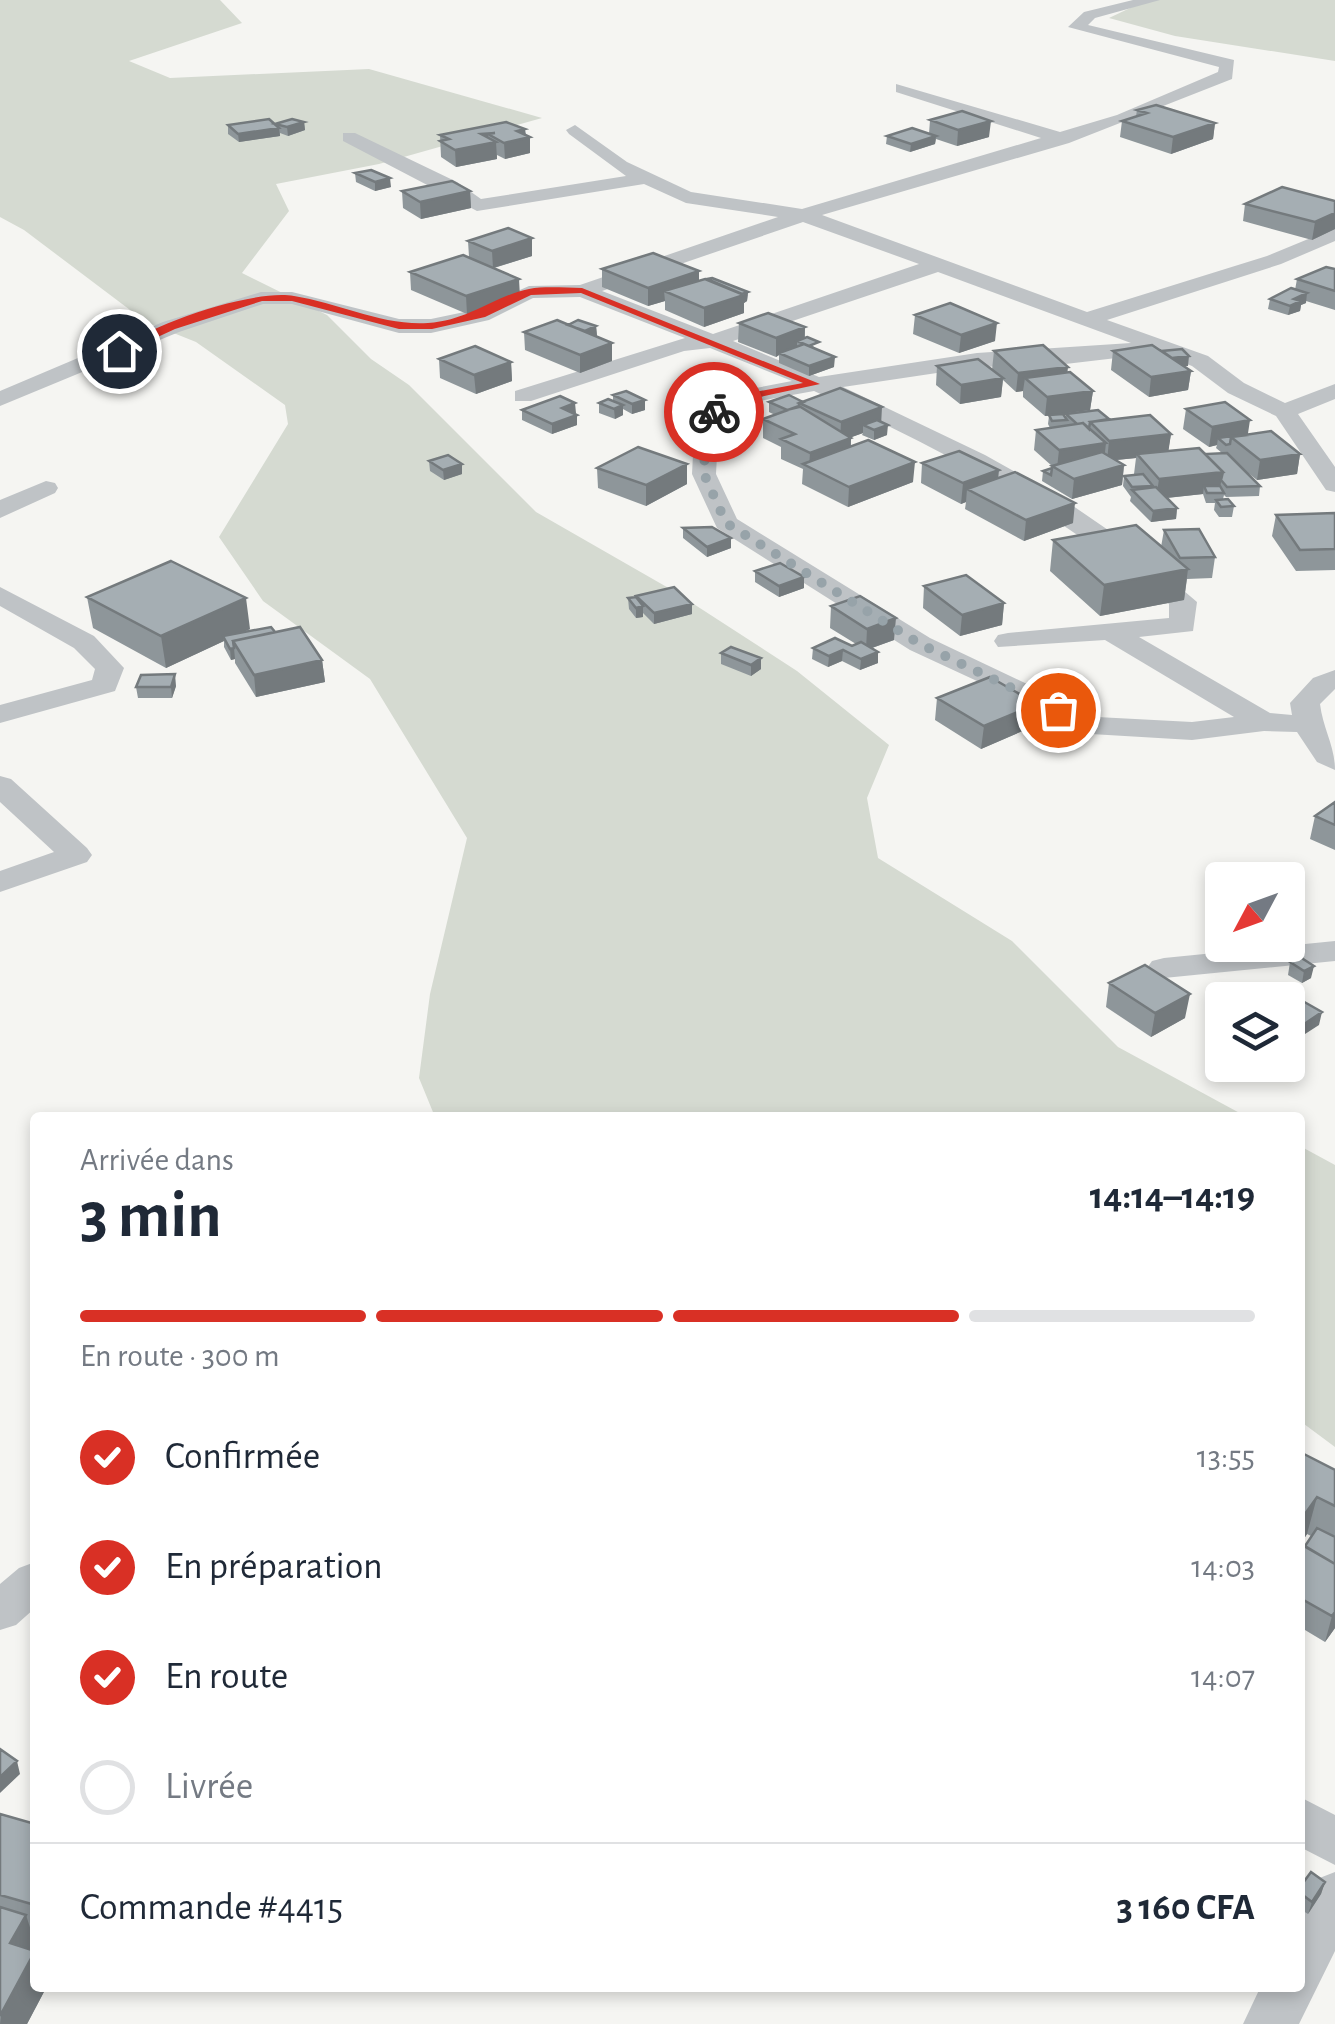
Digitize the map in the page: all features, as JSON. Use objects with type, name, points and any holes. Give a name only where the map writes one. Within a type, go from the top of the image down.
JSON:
[{"type":"street","points":[[0,399],[171,327],[261,298],[292,298],[399,326],[432,326],[481,315],[529,292],[582,290],[804,215],[1123,119],[1226,75],[1228,64],[1076,27],[1090,15],[1152,0]]},
{"type":"street","points":[[902,88],[1063,138]]},
{"type":"street","points":[[575,130],[588,145],[686,197],[804,215],[943,263],[1055,310],[1200,361],[1236,388],[1284,411],[1335,485]]},
{"type":"street","points":[[349,137],[450,186],[476,204],[646,178]]},
{"type":"street","points":[[1087,319],[1274,260],[1335,234]]},
{"type":"street","points":[[523,396],[681,345],[713,341],[943,263]]},
{"type":"street","points":[[582,290],[814,384],[998,472],[1108,539],[1183,602],[1183,625],[1114,634],[1008,640]]},
{"type":"street","points":[[1158,346],[1057,358],[977,360],[748,396],[706,415],[704,474],[726,523],[920,644],[1092,725],[1192,731],[1264,722],[1306,724]]},
{"type":"street","points":[[1284,411],[1335,391]]},
{"type":"street","points":[[0,510],[46,488]]},
{"type":"street","points":[[0,595],[84,642],[110,668],[105,685],[0,714]]},
{"type":"street","points":[[1114,634],[1264,722]]},
{"type":"street","points":[[1335,679],[1323,684],[1305,703],[1306,724],[1323,754],[1335,761]]},
{"type":"street","points":[[0,784],[76,855],[0,882]]},
{"type":"street","points":[[1164,968],[1335,950]]},
{"type":"street","points":[[0,1611],[30,1584]]},
{"type":"street","points":[[1305,1823],[1335,1842]]},
{"type":"street","points":[[1305,1956],[1335,1896]]},
{"type":"street","points":[[1270,2024],[1287,1992]]},
{"type":"shaded area","points":[[0,0],[220,0],[242,23],[129,61],[170,78],[369,69],[542,118],[379,164],[276,184],[289,211],[242,273],[327,315],[371,359],[409,385],[536,512],[672,590],[797,671],[889,745],[867,798],[878,858],[1012,941],[1118,1047],[1238,1112],[433,1112],[419,1078],[430,994],[467,838],[370,679],[263,601],[219,537],[288,424],[285,405],[196,342],[146,322],[24,230],[0,217]]},
{"type":"shaded area","points":[[1147,0],[1335,0],[1335,61],[1175,36],[1109,18]]},
{"type":"shaded area","points":[[1305,1149],[1335,1165],[1335,1447],[1305,1425]]},
{"type":"building","points":[[1156,105],[1215,123],[1173,137],[1122,121],[1147,113],[1137,110]]},
{"type":"building","points":[[962,111],[991,121],[958,130],[930,120]]},
{"type":"building","points":[[269,119],[279,128],[238,134],[228,125]]},
{"type":"building","points":[[292,119],[304,122],[287,127],[275,124]]},
{"type":"building","points":[[506,122],[525,129],[517,131],[530,137],[504,143],[488,134],[495,133],[481,134],[496,142],[455,150],[440,141],[449,139],[440,135]]},
{"type":"building","points":[[912,128],[936,136],[911,144],[887,136]]},
{"type":"building","points":[[371,170],[390,178],[375,182],[355,173]]},
{"type":"building","points":[[452,181],[470,191],[420,202],[402,191]]},
{"type":"building","points":[[1282,187],[1335,201],[1335,213],[1315,222],[1245,204]]},
{"type":"building","points":[[508,228],[532,238],[492,251],[468,241]]},
{"type":"building","points":[[653,253],[699,271],[648,288],[602,269]]},
{"type":"building","points":[[463,255],[519,279],[466,296],[410,272]]},
{"type":"building","points":[[1326,267],[1335,269],[1335,291],[1297,279]]},
{"type":"building","points":[[705,279],[744,295],[704,308],[664,291]]},
{"type":"building","points":[[707,279],[748,292],[742,294]]},
{"type":"building","points":[[1291,288],[1307,293],[1294,299],[1301,301],[1290,306],[1270,299]]},
{"type":"building","points":[[950,303],[997,323],[961,335],[915,315]]},
{"type":"building","points":[[768,313],[805,327],[776,338],[739,323]]},
{"type":"building","points":[[557,320],[612,343],[580,355],[524,332]]},
{"type":"building","points":[[578,320],[596,326],[585,331],[568,325]]},
{"type":"building","points":[[807,337],[819,342],[809,346],[797,341]]},
{"type":"building","points":[[804,344],[835,357],[809,366],[779,353]]},
{"type":"building","points":[[1043,345],[1068,367],[1018,373],[994,351]]},
{"type":"building","points":[[1152,345],[1191,371],[1151,377],[1113,351]]},
{"type":"building","points":[[475,346],[511,362],[474,375],[439,359]]},
{"type":"building","points":[[1182,349],[1189,356],[1172,358],[1162,351]]},
{"type":"building","points":[[978,359],[1003,378],[961,385],[937,366]]},
{"type":"building","points":[[1070,372],[1093,391],[1047,397],[1025,378]]},
{"type":"building","points":[[840,388],[882,407],[841,422],[799,403]]},
{"type":"building","points":[[626,391],[645,400],[632,404],[613,395]]},
{"type":"building","points":[[789,395],[803,402],[787,410],[769,402]]},
{"type":"building","points":[[560,396],[575,403],[562,408],[577,415],[552,424],[522,410]]},
{"type":"building","points":[[608,399],[623,405],[614,409],[599,403]]},
{"type":"building","points":[[1225,402],[1250,420],[1212,427],[1186,409]]},
{"type":"building","points":[[799,406],[851,438],[810,453],[781,439],[795,434],[763,419]]},
{"type":"building","points":[[1098,410],[1109,419],[1090,422],[1089,429],[1066,414]]},
{"type":"building","points":[[1063,414],[1067,420],[1052,421],[1049,415]]},
{"type":"building","points":[[1150,415],[1171,434],[1109,441],[1090,422]]},
{"type":"building","points":[[877,420],[888,425],[874,430],[863,425]]},
{"type":"building","points":[[1083,423],[1106,443],[1059,450],[1036,430]]},
{"type":"building","points":[[1271,431],[1300,454],[1260,460],[1231,437]]},
{"type":"building","points":[[1246,434],[1231,437],[1226,445],[1218,438]]},
{"type":"building","points":[[868,440],[915,462],[849,487],[803,464]]},
{"type":"building","points":[[638,447],[687,464],[646,485],[597,468]]},
{"type":"building","points":[[1199,448],[1223,472],[1159,479],[1137,454]]},
{"type":"building","points":[[959,451],[999,470],[963,483],[922,463]]},
{"type":"building","points":[[1102,452],[1124,465],[1074,479],[1052,466]]},
{"type":"building","points":[[1227,453],[1260,486],[1227,487],[1221,480],[1223,472],[1205,454]]},
{"type":"building","points":[[448,455],[462,464],[443,470],[429,461]]},
{"type":"building","points":[[1015,472],[1075,503],[1026,520],[967,489]]},
{"type":"building","points":[[1143,474],[1153,486],[1132,487],[1124,476]]},
{"type":"building","points":[[1204,486],[1220,486],[1224,493],[1207,493]]},
{"type":"building","points":[[1156,487],[1177,508],[1153,511],[1132,490]]},
{"type":"building","points":[[1228,499],[1234,506],[1221,507],[1216,500]]},
{"type":"building","points":[[1335,513],[1335,549],[1300,550],[1276,515]]},
{"type":"building","points":[[1136,525],[1188,569],[1104,585],[1053,540]]},
{"type":"building","points":[[712,527],[731,538],[707,547],[683,528]]},
{"type":"building","points":[[1199,529],[1215,557],[1180,558],[1164,530]]},
{"type":"building","points":[[171,561],[246,598],[161,636],[87,597]]},
{"type":"building","points":[[780,563],[804,577],[779,586],[755,571]]},
{"type":"building","points":[[966,575],[1004,603],[962,615],[924,586]]},
{"type":"building","points":[[674,587],[692,604],[654,613],[636,596]]},
{"type":"building","points":[[860,596],[896,618],[867,629],[831,606]]},
{"type":"building","points":[[636,597],[643,606],[636,608],[628,598]]},
{"type":"building","points":[[271,627],[275,632],[233,641],[234,648],[230,649],[223,636]]},
{"type":"building","points":[[300,627],[322,660],[254,675],[233,641]]},
{"type":"building","points":[[835,638],[852,646],[861,642],[878,652],[861,659],[843,650],[829,656],[813,648]]},
{"type":"building","points":[[731,647],[761,658],[751,665],[721,653]]},
{"type":"building","points":[[175,674],[171,687],[136,687],[141,675]]},
{"type":"building","points":[[990,677],[1037,704],[984,726],[937,698]]},
{"type":"building","points":[[1335,802],[1335,825],[1315,816]]},
{"type":"building","points":[[1305,960],[1314,966],[1304,971],[1290,962]]},
{"type":"building","points":[[1145,965],[1190,994],[1155,1013],[1109,983]]},
{"type":"building","points":[[1305,1002],[1322,1012],[1305,1024]]},
{"type":"building","points":[[1305,1455],[1335,1470],[1335,1506],[1317,1497],[1305,1514]]},
{"type":"building","points":[[1317,1528],[1335,1537],[1335,1564],[1305,1546]]},
{"type":"building","points":[[1305,1547],[1335,1564],[1332,1616],[1305,1601]]},
{"type":"building","points":[[0,1749],[17,1761],[0,1777]]},
{"type":"building","points":[[0,1814],[30,1823],[30,1904],[0,1895]]},
{"type":"building","points":[[1311,1872],[1325,1882],[1312,1902],[1305,1897],[1305,1880]]},
{"type":"building","points":[[0,1907],[26,1915],[10,1943],[30,1949],[30,1960],[0,2016]]},
{"type":"way so far","points":[[714,412],[706,415],[704,474],[726,523],[830,584],[920,644],[1058,710]]},
{"type":"route","points":[[119,351],[171,327],[261,298],[292,298],[399,326],[432,326],[481,315],[529,292],[582,290],[814,384],[748,396],[714,412]]}]
